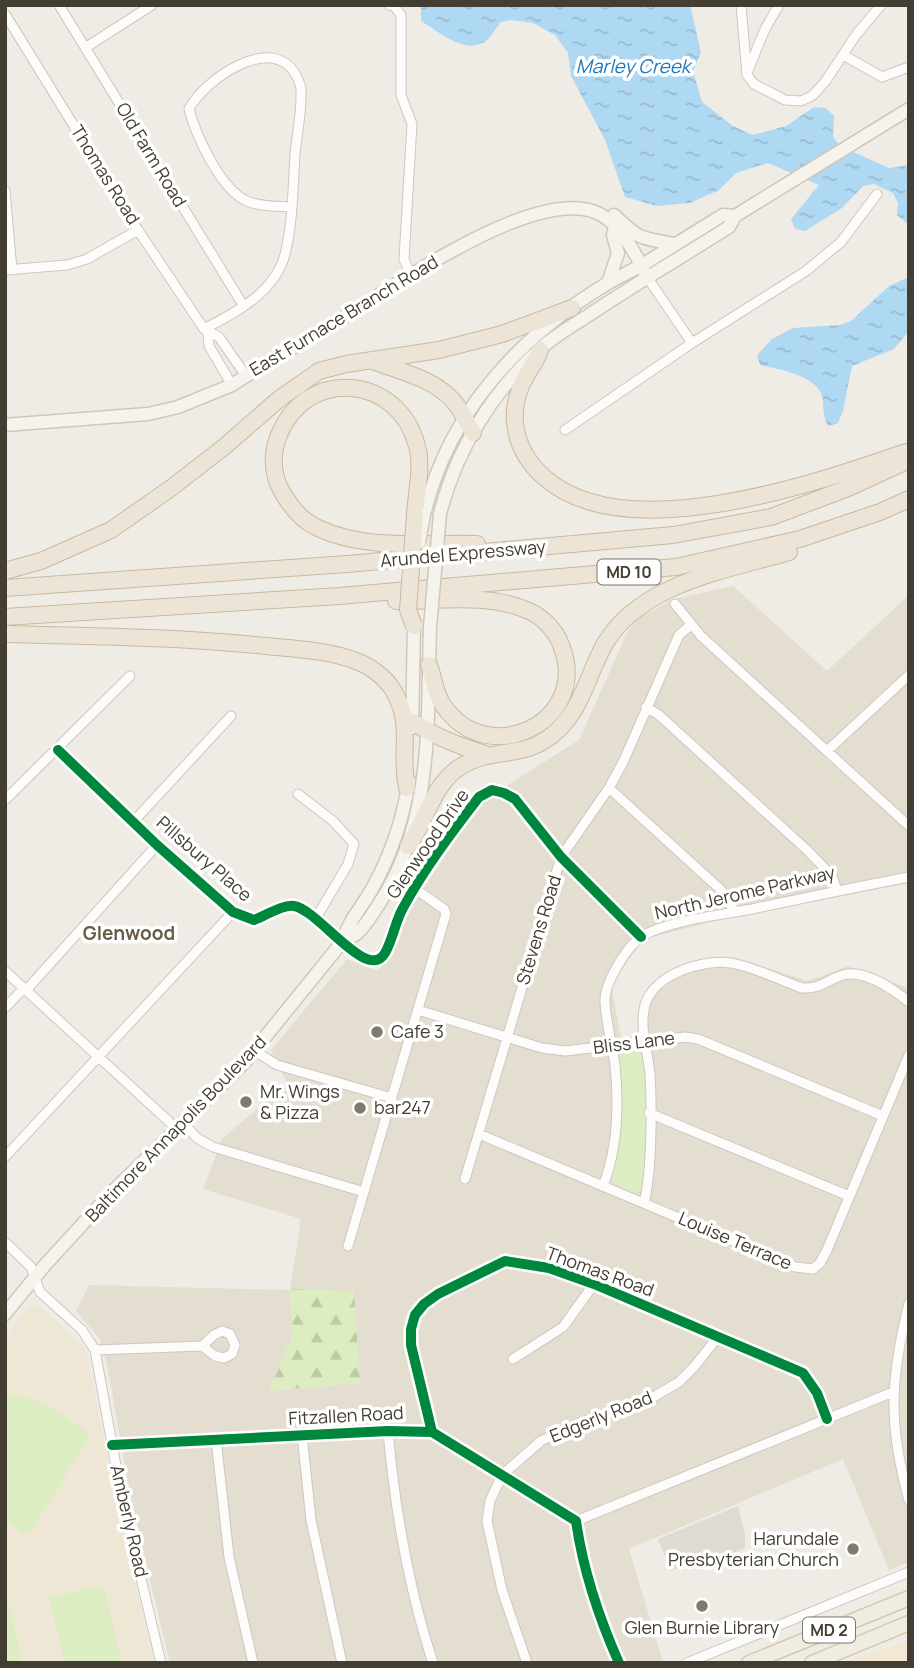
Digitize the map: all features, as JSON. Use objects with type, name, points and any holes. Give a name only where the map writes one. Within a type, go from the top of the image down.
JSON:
[{"type":"highway","points":[[5,571],[41,561],[111,530],[171,488],[279,399],[319,371],[439,350],[502,334],[572,308]]},
{"type":"highway","points":[[540,350],[537,362],[522,384],[515,411],[517,435],[526,456],[538,472],[558,489],[599,506],[656,510],[701,506],[827,479],[909,451]]},
{"type":"highway","points":[[371,360],[429,382],[447,395],[469,425]]},
{"type":"highway","points":[[422,626],[408,610],[420,515],[418,448],[404,417],[383,397],[363,388],[341,387],[316,393],[303,401],[290,414],[275,445],[273,463],[285,499],[307,521],[339,536],[377,543],[481,544],[506,551]]},
{"type":"highway","name":"Arundel Expressway","points":[[5,588],[506,551],[673,535],[771,517],[848,488],[909,460]]},
{"type":"highway","name":"Arundel Expressway","points":[[5,617],[339,596],[676,567],[800,538],[855,521],[909,499]]},
{"type":"highway","points":[[408,846],[419,831],[442,784],[460,767],[488,755],[518,753],[540,745],[558,731],[573,713],[608,640],[627,616],[644,603],[677,586],[846,533],[855,521]]},
{"type":"highway","points":[[339,596],[353,602],[484,601],[530,611],[546,622],[558,637],[565,653],[567,680],[553,712],[536,726],[516,735],[489,736],[469,729],[452,718],[441,702],[429,665]]},
{"type":"highway","points":[[5,634],[186,639],[305,650],[355,660],[381,676],[392,688],[400,705],[405,719],[403,770],[407,788]]},
{"type":"highway","points":[[420,727],[460,747],[488,755]]},
{"type":"main road","name":"Baltimore Annapolis Boulevard","points":[[420,515],[441,464],[469,425],[507,361],[526,342],[608,283],[644,271],[730,227],[735,216],[909,109]]},
{"type":"main road","points":[[592,211],[604,207],[638,236],[648,241],[674,244]]},
{"type":"main road","name":"East Furnace Branch Road","points":[[5,425],[148,414],[178,407],[232,385],[438,259],[507,223],[559,210],[592,211]]},
{"type":"main road","points":[[592,211],[615,226],[644,271]]},
{"type":"main road","name":"Baltimore Annapolis Boulevard","points":[[343,941],[356,936],[395,877],[408,846],[423,786],[420,727],[422,626],[440,514],[469,425],[540,350],[644,271],[674,244],[723,215],[735,216]]},
{"type":"main road","points":[[608,283],[618,253],[613,235],[615,226]]},
{"type":"main road","name":"Baltimore Annapolis Boulevard","points":[[5,1314],[112,1192],[255,1051],[343,941],[346,926],[372,890],[394,842],[420,727],[429,665],[422,626]]},
{"type":"main road","name":"MD 2","points":[[749,1663],[909,1598]]},
{"type":"main road","name":"MD 2","points":[[812,1663],[909,1623]]},
{"type":"street","name":"Old Farm Road","points":[[59,5],[243,305]]},
{"type":"street","points":[[85,48],[152,5]]},
{"type":"street","points":[[389,5],[394,6],[401,15],[401,95],[412,124],[404,245],[404,259],[411,276]]},
{"type":"street","points":[[741,5],[747,75],[754,84],[785,100],[801,101],[812,96],[845,56],[856,35],[881,5]]},
{"type":"street","points":[[747,75],[765,29],[779,5]]},
{"type":"street","name":"Thomas Road","points":[[5,14],[138,230],[206,331],[209,346],[232,385]]},
{"type":"street","points":[[845,56],[882,77],[909,67]]},
{"type":"street","points":[[206,331],[273,280],[286,250],[291,207],[302,88],[290,66],[282,60],[258,58],[242,64],[208,85],[195,97],[189,109],[195,131],[224,180],[237,195],[261,205],[291,207]]},
{"type":"street","points":[[5,191],[9,270],[67,265],[87,259],[138,230]]},
{"type":"street","points":[[565,430],[692,343],[806,271],[841,242],[877,194]]},
{"type":"street","points":[[644,271],[692,343]]},
{"type":"street","name":"Thomas Road","points":[[206,331],[219,337],[246,376]]},
{"type":"street","points":[[675,604],[691,625],[909,826]]},
{"type":"street","name":"Stevens Road","points":[[465,1179],[561,857],[609,788],[679,635],[691,625]]},
{"type":"street","points":[[827,751],[909,675]]},
{"type":"street","points":[[5,800],[130,676]]},
{"type":"street","points":[[646,707],[659,715],[808,851],[832,876],[838,890]]},
{"type":"street","points":[[134,821],[232,716]]},
{"type":"street","name":"Pillsbury Place","points":[[58,750],[157,845],[233,912],[254,920],[286,906],[295,906],[316,918],[343,941]]},
{"type":"street","points":[[609,788],[721,890],[735,912]]},
{"type":"street","name":"Glenwood Drive","points":[[343,941],[370,962],[384,956],[401,911],[414,888],[479,797],[492,790],[515,799],[561,857],[640,937]]},
{"type":"street","points":[[298,794],[333,821],[354,844],[348,864],[316,918]]},
{"type":"street","points":[[5,1008],[23,989],[29,987],[157,845]]},
{"type":"street","name":"North Jerome Parkway","points":[[603,1185],[616,1142],[615,1064],[605,1000],[607,985],[613,971],[640,937],[655,930],[735,912],[909,877]]},
{"type":"street","points":[[348,1246],[446,914],[444,909],[414,888]]},
{"type":"street","points":[[5,1157],[233,912]]},
{"type":"street","points":[[644,1203],[648,1188],[650,1076],[644,1042],[645,1004],[662,981],[692,966],[736,963],[802,988],[813,989],[842,975],[853,973],[874,980],[909,1002]]},
{"type":"street","points":[[5,971],[98,1057],[197,1138],[213,1147],[364,1192]]},
{"type":"street","name":"Bliss Lane","points":[[418,1010],[541,1048],[565,1051],[685,1037],[698,1039],[883,1116]]},
{"type":"street","points":[[255,1051],[277,1065],[392,1098]]},
{"type":"street","name":"Louise Terrace","points":[[479,1134],[804,1270],[813,1269],[820,1263],[909,1055]]},
{"type":"street","points":[[649,1113],[849,1196]]},
{"type":"street","name":"Amberly Road","points":[[5,1242],[31,1267],[40,1292],[82,1330],[95,1350],[112,1444],[161,1663]]},
{"type":"street","name":"Thomas Road","points":[[432,1432],[410,1337],[415,1315],[438,1294],[505,1261],[549,1268],[594,1284],[803,1373],[817,1393],[827,1419]]},
{"type":"street","points":[[513,1359],[563,1327],[594,1284]]},
{"type":"street","points":[[909,1303],[898,1346],[893,1392],[893,1423],[898,1461],[909,1500]]},
{"type":"street","name":"Edgerly Road","points":[[527,1663],[502,1590],[487,1521],[490,1501],[502,1475],[541,1441],[572,1426],[655,1396],[678,1382],[717,1338]]},
{"type":"street","points":[[95,1350],[202,1346]]},
{"type":"street","points":[[576,1521],[893,1392]]},
{"type":"street","points":[[388,1431],[402,1544],[415,1604],[433,1663]]},
{"type":"street","name":"Fitzallen Road","points":[[112,1444],[388,1431],[432,1432]]},
{"type":"street","points":[[432,1432],[576,1521]]},
{"type":"street","points":[[302,1435],[311,1520],[342,1663]]},
{"type":"street","points":[[216,1439],[229,1557],[253,1663]]},
{"type":"street","points":[[576,1521],[580,1549],[591,1587],[619,1663]]},
{"type":"street","points":[[687,1663],[909,1572]]},
{"type":"shaded area","points":[[733,586],[827,671],[909,595],[909,883],[726,918],[644,939],[611,984],[621,1038],[640,1036],[644,1004],[661,977],[690,961],[734,957],[808,981],[848,966],[909,988],[909,1562],[889,1570],[843,1459],[629,1549],[663,1663],[170,1663],[132,1504],[107,1365],[100,1339],[76,1311],[89,1285],[290,1290],[301,1219],[203,1189],[222,1139],[287,1083],[271,1050],[347,959],[377,971],[392,956],[409,910],[482,801],[579,740],[628,631],[639,617],[674,599]],"holes":[[[290,1290],[360,1383],[269,1391],[293,1335]]]},
{"type":"shaded area","points":[[34,1304],[62,1326],[87,1353],[121,1525],[154,1663],[5,1663],[5,1337],[26,1309]]},
{"type":"shaded area","points":[[738,1506],[745,1534],[745,1548],[697,1568],[694,1562],[671,1571],[658,1539]]},
{"type":"shaded area","points":[[909,1640],[909,1663],[842,1663]]},
{"type":"green space","points":[[638,1051],[647,1067],[644,1183],[640,1190],[634,1193],[612,1182],[619,1146],[616,1056]]},
{"type":"green space","points":[[290,1289],[354,1291],[360,1383],[269,1391],[293,1335]]},
{"type":"green space","points":[[5,1394],[28,1398],[60,1412],[87,1433],[88,1437],[30,1532],[24,1533],[5,1519]]},
{"type":"green space","points":[[104,1585],[122,1663],[65,1663],[49,1598]]},
{"type":"green space","points":[[9,1604],[23,1663],[5,1663],[5,1605]]},
{"type":"water","name":"Marley Creek","points":[[421,5],[690,5],[701,52],[693,71],[702,102],[733,126],[753,135],[786,126],[814,107],[826,108],[834,116],[833,137],[840,146],[889,168],[909,165],[909,225],[897,215],[898,203],[893,193],[874,184],[863,186],[842,208],[805,231],[795,229],[791,219],[819,185],[768,163],[736,173],[719,190],[690,203],[657,206],[625,197],[605,140],[571,76],[568,53],[555,35],[533,23],[511,20],[501,22],[487,40],[479,44],[462,44],[421,21]]},
{"type":"water","points":[[909,277],[909,331],[894,349],[852,366],[838,423],[828,426],[821,393],[810,381],[793,373],[760,365],[757,355],[772,339],[793,328],[839,325],[851,321],[889,286]]},
{"type":"cycle path","points":[[58,750],[157,845],[233,912],[254,920],[279,908],[294,906],[304,910],[367,959],[377,960],[385,953],[400,913],[429,865],[479,797],[492,790],[515,799],[561,857],[641,937]]},
{"type":"cycle path","points":[[432,1432],[411,1345],[411,1329],[415,1315],[438,1294],[505,1261],[549,1268],[594,1284],[803,1373],[817,1393],[827,1419]]},
{"type":"cycle path","points":[[112,1445],[388,1431],[432,1432],[576,1521],[593,1594],[619,1663]]},
{"type":"place","name":"Cafe 3","points":[[377,1032]]},
{"type":"place","name":"Mr. Wings & Pizza","points":[[246,1102]]},
{"type":"place","name":"bar247","points":[[360,1108]]},
{"type":"place","name":"Harundale Presbyterian Church","points":[[853,1549]]},
{"type":"place","name":"Glen Burnie Library","points":[[702,1606]]},
{"type":"district","name":"Glenwood","points":[[129,933]]}]
